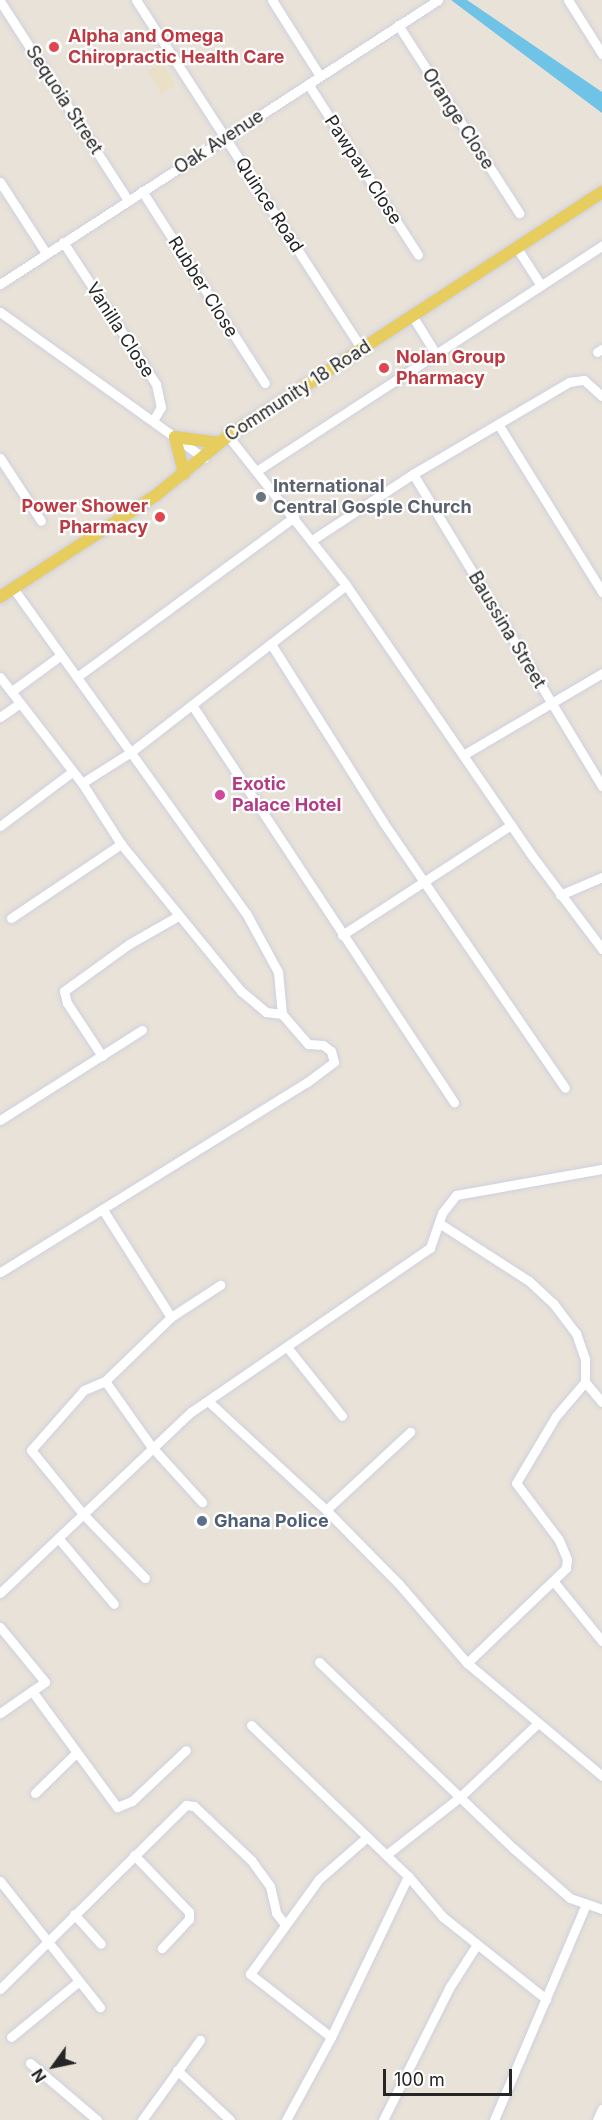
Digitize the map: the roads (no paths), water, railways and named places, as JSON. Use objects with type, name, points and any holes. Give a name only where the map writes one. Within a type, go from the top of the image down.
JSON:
[{"type":"main road","name":"Community 18 Road","points":[[0,597],[184,474],[224,439],[602,192]]},
{"type":"main road","points":[[184,474],[175,437],[224,439]]},
{"type":"street","name":"Quince Road","points":[[136,0],[362,349]]},
{"type":"street","points":[[272,0],[320,76]]},
{"type":"street","name":"Oak Avenue","points":[[0,284],[438,0]]},
{"type":"street","points":[[568,0],[602,54]]},
{"type":"street","name":"Sequoia Street","points":[[0,1],[128,200]]},
{"type":"street","name":"Orange Close","points":[[398,25],[519,213]]},
{"type":"street","name":"Pawpaw Close","points":[[308,84],[418,255]]},
{"type":"street","points":[[0,182],[46,253]]},
{"type":"street","name":"Rubber Close","points":[[142,191],[265,383]]},
{"type":"street","name":"Vanilla Close","points":[[63,242],[156,384],[161,407],[153,421]]},
{"type":"street","points":[[258,470],[540,284],[602,246]]},
{"type":"street","points":[[517,248],[540,284]]},
{"type":"street","points":[[0,312],[204,458]]},
{"type":"street","points":[[413,317],[436,354]]},
{"type":"street","points":[[312,540],[413,474],[578,379],[590,383],[602,396]]},
{"type":"street","points":[[498,424],[602,592]]},
{"type":"street","points":[[224,439],[258,470],[346,585],[560,895],[602,949]]},
{"type":"street","points":[[0,458],[41,520]]},
{"type":"street","name":"Baussina Street","points":[[413,474],[602,786]]},
{"type":"street","points":[[77,677],[294,516]]},
{"type":"street","points":[[82,783],[131,752],[346,585]]},
{"type":"street","points":[[0,1272],[328,1069],[334,1062],[331,1051],[323,1045],[308,1044],[282,1014],[278,972],[266,945],[13,588]]},
{"type":"street","points":[[271,644],[425,884],[565,1088]]},
{"type":"street","points":[[12,691],[60,656]]},
{"type":"street","points":[[464,755],[550,701],[602,673]]},
{"type":"street","points":[[0,677],[82,783],[122,844],[178,916],[253,1004],[266,1012],[282,1014]]},
{"type":"street","points":[[0,717],[20,703]]},
{"type":"street","points":[[192,705],[454,1103]]},
{"type":"street","points":[[0,826],[72,772]]},
{"type":"street","points":[[342,935],[425,884],[511,825]]},
{"type":"street","points":[[11,918],[122,844]]},
{"type":"street","points":[[560,895],[602,877]]},
{"type":"street","points":[[102,1056],[67,1003],[64,991],[129,944],[178,916]]},
{"type":"street","points":[[0,1120],[142,1030]]},
{"type":"street","points":[[0,1593],[59,1539],[151,1446],[208,1401],[429,1248],[447,1202],[456,1195],[602,1169]]},
{"type":"street","points":[[103,1210],[171,1317]]},
{"type":"street","points":[[439,1223],[521,1275],[553,1304],[576,1333],[585,1359],[585,1382],[602,1402]]},
{"type":"street","points":[[146,1578],[83,1514],[32,1450],[72,1401],[84,1390],[105,1381],[171,1317],[220,1285]]},
{"type":"street","points":[[287,1347],[342,1416]]},
{"type":"street","points":[[105,1381],[151,1446],[202,1502]]},
{"type":"street","points":[[467,1663],[566,1568],[567,1559],[559,1540],[516,1483],[556,1416],[585,1382]]},
{"type":"street","points":[[208,1401],[326,1510],[399,1584],[467,1663],[537,1724],[578,1752],[602,1776]]},
{"type":"street","points":[[326,1510],[410,1432]]},
{"type":"street","points":[[59,1539],[114,1604]]},
{"type":"street","points":[[554,1582],[602,1641]]},
{"type":"street","points":[[0,1628],[44,1678],[43,1686],[0,1713]]},
{"type":"street","points":[[319,1662],[562,1891],[585,1904],[602,1909]]},
{"type":"street","points":[[32,1691],[75,1754],[114,1804],[122,1807],[186,1750]]},
{"type":"street","points":[[386,1855],[460,1797],[537,1724]]},
{"type":"street","points":[[251,1725],[408,1876],[443,1917],[476,1946],[546,1999]]},
{"type":"street","points":[[34,1793],[75,1754]]},
{"type":"street","points":[[0,1989],[186,1805],[194,1806],[251,1860],[270,1887],[276,1913],[285,1924]]},
{"type":"street","points":[[331,2037],[249,1974],[319,1879],[367,1837]]},
{"type":"street","points":[[134,1855],[189,1912],[189,1919],[162,1948]]},
{"type":"street","points":[[286,2120],[331,2037],[408,1876]]},
{"type":"street","points":[[0,1881],[46,1943],[100,2007]]},
{"type":"street","points":[[494,2120],[585,1904]]},
{"type":"street","points":[[74,1914],[101,1944]]},
{"type":"street","points":[[383,2120],[449,1988],[476,1946]]},
{"type":"street","points":[[11,2037],[78,1982]]},
{"type":"street","points":[[142,2120],[200,2040]]},
{"type":"street","points":[[30,2063],[97,2120]]},
{"type":"street","points":[[177,2070],[230,2120]]},
{"type":"street","points":[[597,2120],[602,2109]]},
{"type":"water","points":[[451,0],[467,0],[602,92],[602,113]]},
{"type":"place","name":"Alpha and Omega Chiropractic Health Care","points":[[54,47]]},
{"type":"place","name":"Nolan Group Pharmacy","points":[[384,368]]},
{"type":"place","name":"International Central Gosple Church","points":[[261,497]]},
{"type":"place","name":"Power Shower Pharmacy","points":[[160,517]]},
{"type":"place","name":"Exotic Palace Hotel","points":[[220,795]]},
{"type":"place","name":"Ghana Police","points":[[202,1521]]}]
